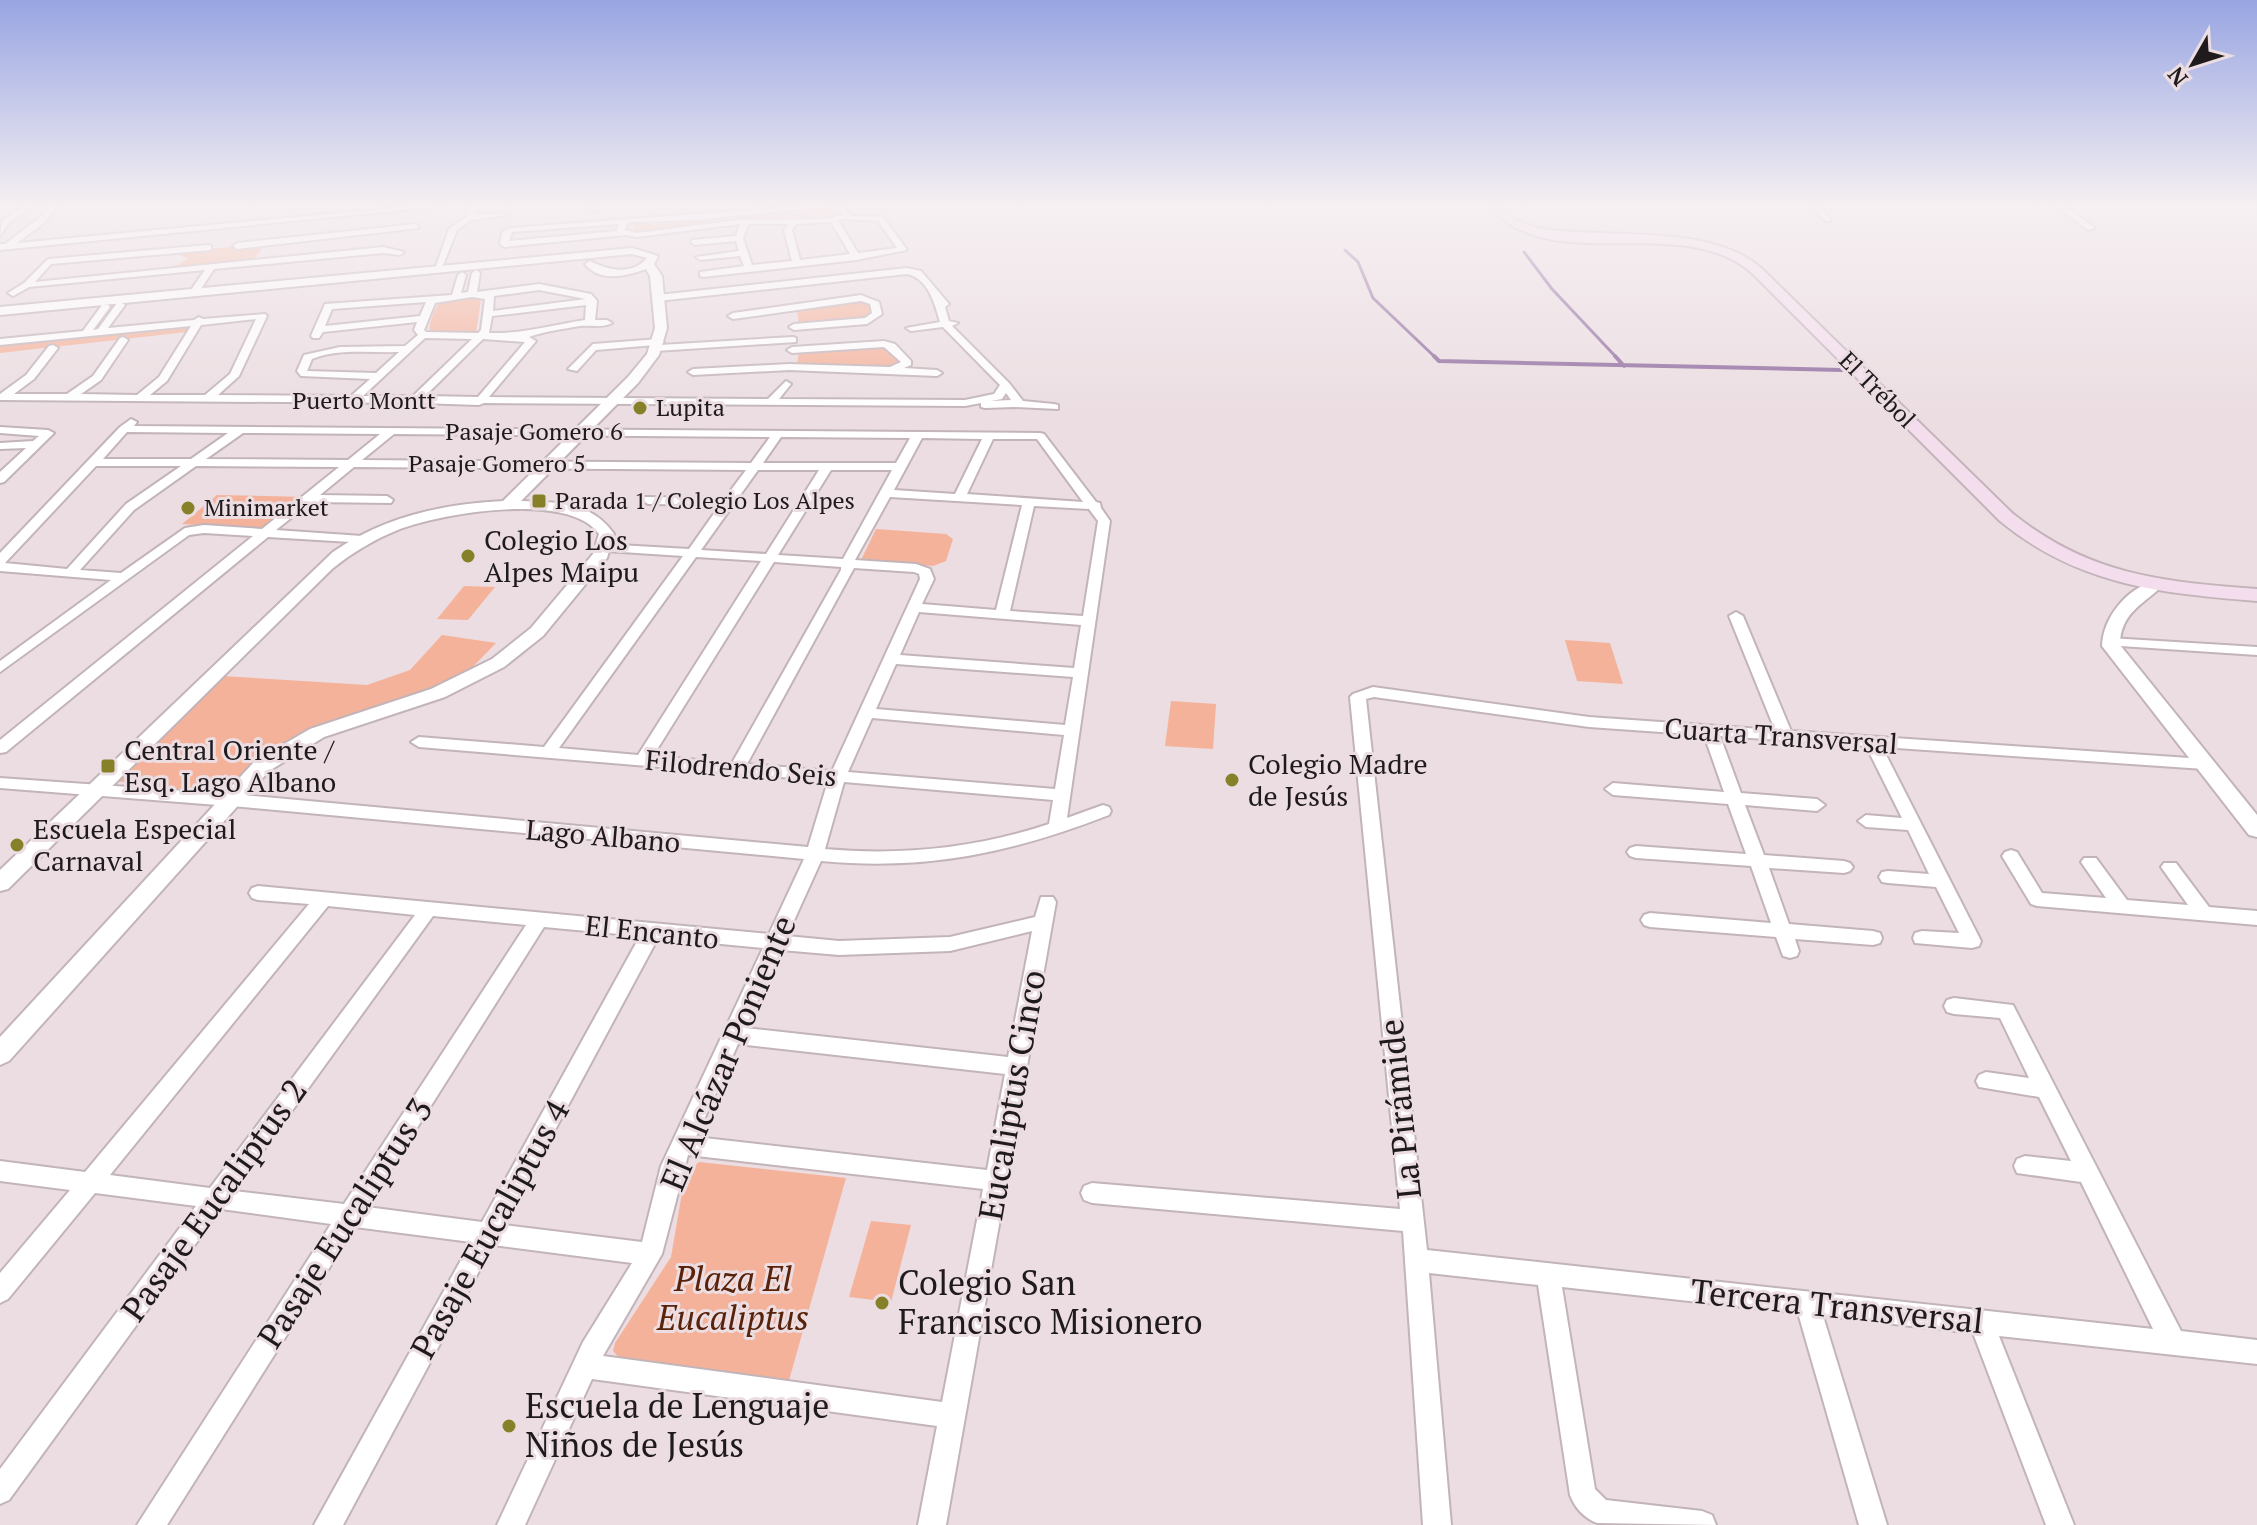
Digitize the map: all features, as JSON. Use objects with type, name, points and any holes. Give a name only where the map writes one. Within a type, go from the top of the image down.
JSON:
[{"type":"main road","name":"El Trébol","points":[[1762,277],[2029,537],[2084,566],[2153,587],[2257,595]]},
{"type":"street","points":[[13,293],[33,277]]},
{"type":"street","points":[[27,285],[114,277]]},
{"type":"street","points":[[202,290],[210,277]]},
{"type":"street","points":[[0,311],[353,277]]},
{"type":"street","points":[[0,318],[355,281],[423,277]]},
{"type":"street","points":[[456,296],[461,277]]},
{"type":"street","points":[[472,294],[475,277]]},
{"type":"street","points":[[509,504],[645,366],[658,343],[658,298],[656,279],[652,277]]},
{"type":"street","points":[[658,298],[739,289],[784,289],[842,277]]},
{"type":"street","points":[[920,277],[957,323],[971,348]]},
{"type":"street","points":[[380,376],[305,374],[302,371],[328,306],[546,288],[589,295],[592,301],[591,320],[587,323]]},
{"type":"street","points":[[413,402],[486,331],[490,298],[484,295]]},
{"type":"street","points":[[722,307],[726,314],[733,316],[873,296],[878,321],[793,337]]},
{"type":"street","points":[[938,298],[945,324],[1005,385],[1019,401],[1017,404]]},
{"type":"street","points":[[423,335],[419,330],[428,304],[435,299]]},
{"type":"street","points":[[488,314],[592,301]]},
{"type":"street","points":[[102,330],[120,305]]},
{"type":"street","points":[[87,332],[105,307]]},
{"type":"street","points":[[789,367],[793,337],[791,309]]},
{"type":"street","points":[[0,342],[260,315],[262,319],[234,376],[207,399]]},
{"type":"street","points":[[720,368],[730,340],[733,316]]},
{"type":"street","points":[[315,342],[423,319]]},
{"type":"street","points":[[139,398],[163,379],[199,320]]},
{"type":"street","points":[[519,337],[539,330],[607,323]]},
{"type":"street","points":[[911,328],[957,323]]},
{"type":"street","points":[[352,401],[423,335],[519,337],[529,340],[530,345],[479,402]]},
{"type":"street","points":[[573,369],[593,347],[793,337],[884,342],[910,367]]},
{"type":"street","points":[[70,397],[97,378],[123,340]]},
{"type":"street","points":[[315,342],[340,350],[408,349]]},
{"type":"street","points":[[2,397],[30,377],[53,348]]},
{"type":"street","points":[[693,372],[720,368],[892,370],[910,367],[937,373]]},
{"type":"street","points":[[773,399],[786,384]]},
{"type":"street","name":"Puerto Montt","points":[[2,397],[413,402],[773,399],[972,403],[998,397],[1004,392],[1005,385]]},
{"type":"street","points":[[972,403],[1054,407]]},
{"type":"street","name":"Pasaje Gomero 6","points":[[93,462],[128,425],[240,430],[1040,436],[1096,506]]},
{"type":"street","points":[[0,430],[48,433],[0,479]]},
{"type":"street","points":[[70,573],[124,511],[240,430]]},
{"type":"street","points":[[0,748],[391,431]]},
{"type":"street","points":[[548,753],[778,434]]},
{"type":"street","points":[[737,768],[848,570],[847,563],[918,435]]},
{"type":"street","points":[[960,497],[989,435]]},
{"type":"street","points":[[0,446],[37,444]]},
{"type":"street","points":[[0,564],[93,462]]},
{"type":"street","name":"Pasaje Gomero 5","points":[[93,462],[900,467]]},
{"type":"street","points":[[643,760],[827,467]]},
{"type":"street","points":[[884,493],[1096,506],[1104,521],[1057,829]]},
{"type":"street","points":[[308,498],[387,500]]},
{"type":"street","points":[[648,500],[729,502]]},
{"type":"street","points":[[1002,614],[1029,502]]},
{"type":"street","points":[[0,883],[326,566],[362,540],[442,512],[509,504],[558,508],[588,516],[604,530],[606,547],[537,632],[507,657],[448,689],[339,723],[304,739],[262,766],[0,1054]]},
{"type":"street","points":[[0,668],[190,530],[362,540]]},
{"type":"street","points":[[606,547],[847,563]]},
{"type":"street","name":"El Alcázar Poniente","points":[[511,1525],[585,1366],[650,1254],[672,1166],[814,856],[838,776],[927,579],[925,572],[916,568],[847,563]]},
{"type":"street","points":[[0,564],[122,577]]},
{"type":"street","points":[[2153,587],[2140,591],[2129,604],[2116,623],[2110,642],[2117,655],[2257,830]]},
{"type":"street","points":[[914,608],[1089,621]]},
{"type":"street","points":[[1736,616],[1786,737]]},
{"type":"street","points":[[2110,642],[2257,651]]},
{"type":"street","points":[[891,659],[1081,673]]},
{"type":"street","name":"Cuarta Transversal","points":[[1361,694],[1373,692],[1567,720],[2204,764]]},
{"type":"street","name":"La Pirámide","points":[[1361,694],[1357,701],[1416,1260],[1437,1525]]},
{"type":"street","points":[[866,713],[1072,731]]},
{"type":"street","points":[[1710,731],[1790,951]]},
{"type":"street","name":"Filodrendo Seis","points":[[419,742],[1062,795]]},
{"type":"street","points":[[1872,742],[1972,941],[1922,938]]},
{"type":"street","name":"Lago Albano","points":[[0,783],[229,800],[870,859],[930,857],[985,849],[1057,829],[1103,811]]},
{"type":"street","points":[[1613,789],[1817,805]]},
{"type":"street","points":[[1866,821],[1914,825]]},
{"type":"street","points":[[1636,852],[1844,867]]},
{"type":"street","points":[[2011,856],[2037,899],[2257,918]]},
{"type":"street","points":[[2090,862],[2121,906]]},
{"type":"street","points":[[2170,867],[2203,913]]},
{"type":"street","points":[[1888,877],[1942,881]]},
{"type":"street","name":"El Encanto","points":[[258,893],[773,944],[879,948],[937,946],[989,937],[1045,912]]},
{"type":"street","points":[[0,1291],[324,899]]},
{"type":"street","name":"Pasaje Eucaliptus 2","points":[[0,1491],[428,910]]},
{"type":"street","name":"Eucaliptus Cinco","points":[[932,1525],[1045,912]]},
{"type":"street","points":[[1650,920],[1873,938]]},
{"type":"street","name":"Pasaje Eucaliptus 3","points":[[151,1525],[538,921]]},
{"type":"street","name":"Pasaje Eucaliptus 4","points":[[328,1525],[652,932]]},
{"type":"street","points":[[1954,1006],[2006,1011],[2173,1342]]},
{"type":"street","points":[[731,1035],[1017,1067]]},
{"type":"street","points":[[1986,1081],[2045,1089]]},
{"type":"street","points":[[682,1145],[996,1181]]},
{"type":"street","points":[[2025,1166],[2088,1173]]},
{"type":"street","points":[[0,1171],[650,1254]]},
{"type":"street","points":[[1092,1193],[1412,1221]]},
{"type":"street","name":"Tercera Transversal","points":[[1416,1260],[2257,1352]]},
{"type":"street","points":[[1548,1274],[1583,1495],[1597,1510],[1606,1513],[1702,1525]]},
{"type":"street","points":[[1807,1302],[1873,1525]]},
{"type":"street","points":[[1981,1321],[2060,1525]]},
{"type":"street","points":[[585,1366],[954,1416]]},
{"type":"green space","points":[[471,297],[481,300],[476,332],[438,333],[429,329],[434,311],[441,302]]},
{"type":"green space","points":[[860,301],[870,303],[873,315],[869,319],[799,325],[797,311]]},
{"type":"green space","points":[[193,323],[187,332],[0,353],[0,344]]},
{"type":"green space","points":[[883,345],[903,363],[892,368],[797,364],[799,352]]},
{"type":"green space","points":[[217,495],[307,497],[262,529],[182,524]]},
{"type":"green space","points":[[876,529],[946,534],[953,539],[946,561],[933,566],[861,560]]},
{"type":"green space","points":[[464,586],[495,587],[468,620],[437,619]]},
{"type":"green space","points":[[442,635],[496,643],[460,680],[316,726],[257,766],[229,795],[115,781],[222,676],[367,685],[410,670]]},
{"type":"green space","points":[[1565,640],[1610,643],[1623,684],[1577,681]]},
{"type":"green space","points":[[1171,701],[1216,704],[1213,749],[1165,746]]},
{"type":"green space","name":"Plaza El Eucaliptus","points":[[699,1162],[846,1178],[788,1384],[620,1359],[613,1351],[615,1343],[671,1257],[685,1175]]},
{"type":"green space","points":[[871,1221],[911,1225],[891,1302],[849,1297]]},
{"type":"waterway","points":[[1364,277],[1373,298],[1436,358]]},
{"type":"waterway","points":[[1543,277],[1617,358]]},
{"type":"waterway","points":[[1615,356],[1623,365]]},
{"type":"waterway","points":[[1436,358],[1439,361],[1623,365]]},
{"type":"waterway","points":[[1623,365],[1842,370]]},
{"type":"place","name":"Lupita","points":[[640,408]]},
{"type":"place","name":"Parada 1 / Colegio Los Alpes","points":[[539,501]]},
{"type":"place","name":"Minimarket","points":[[188,508]]},
{"type":"place","name":"Colegio Los Alpes Maipu","points":[[468,556]]},
{"type":"place","name":"Central Oriente / Esq. Lago Albano","points":[[108,766]]},
{"type":"place","name":"Colegio Madre de Jesús","points":[[1232,780]]},
{"type":"place","name":"Escuela Especial Carnaval","points":[[17,845]]},
{"type":"place","name":"Colegio San Francisco Misionero","points":[[882,1303]]},
{"type":"place","name":"Escuela de Lenguaje Niños de Jesús","points":[[509,1426]]}]
